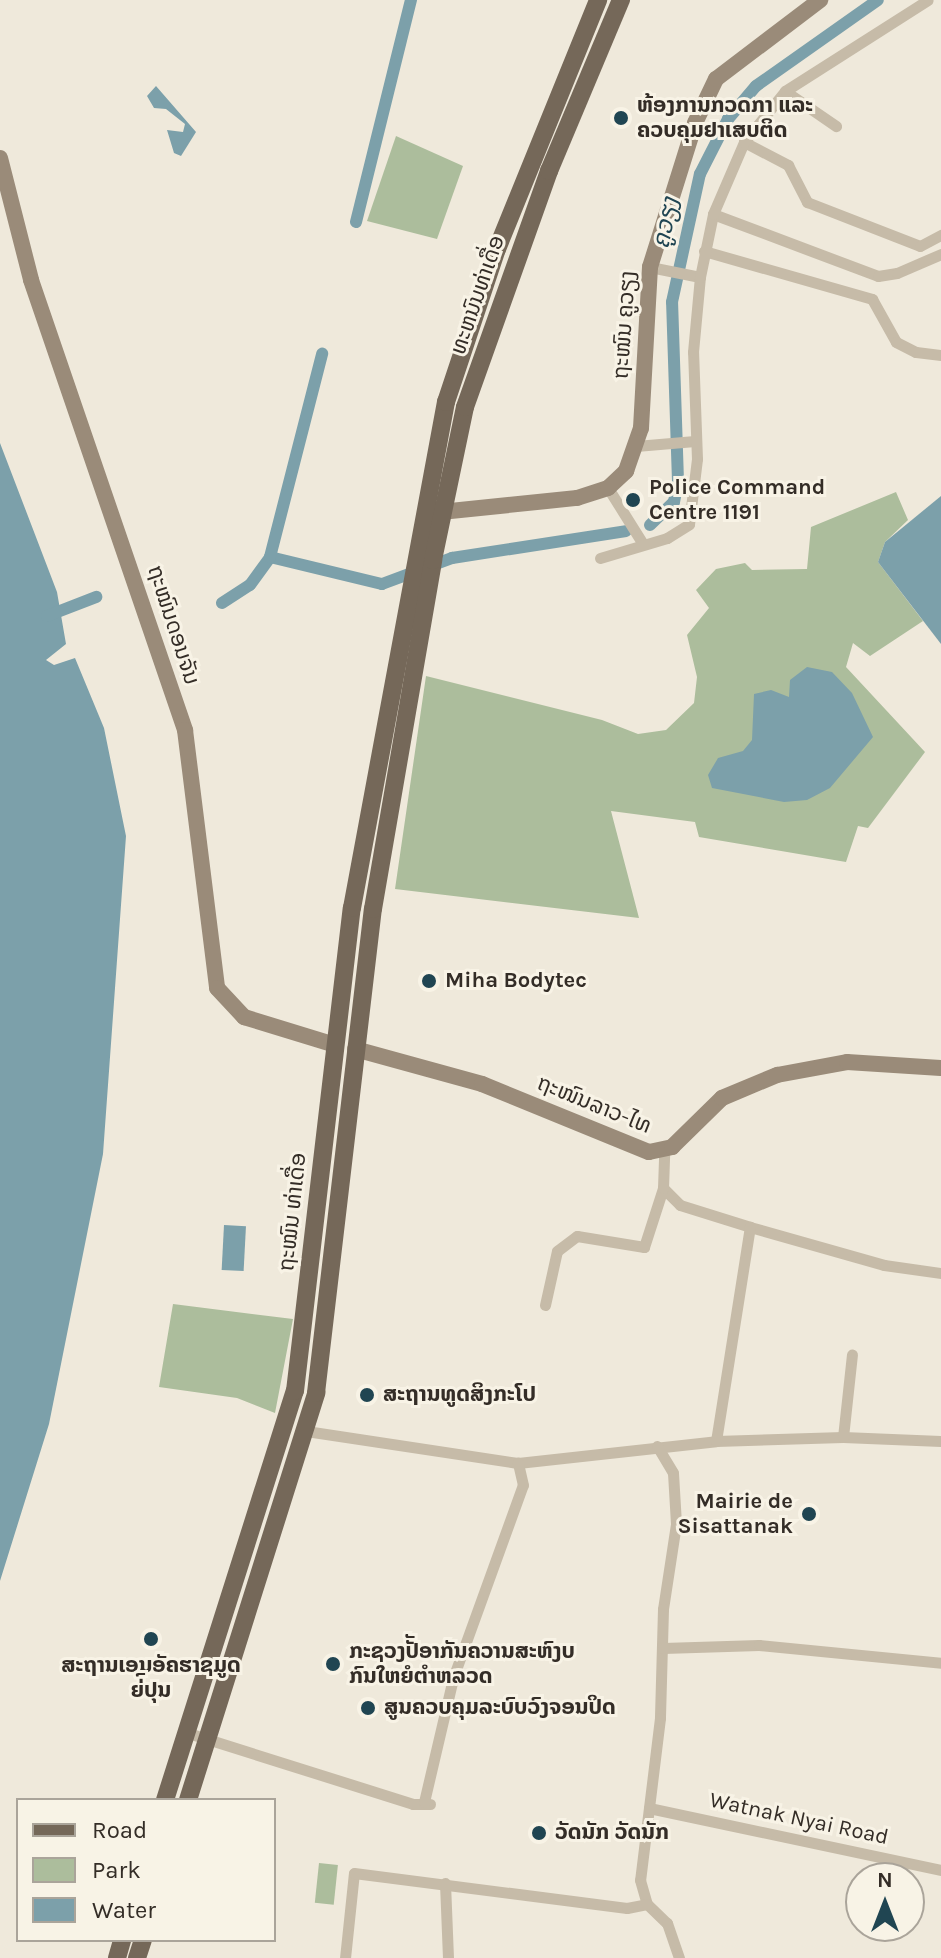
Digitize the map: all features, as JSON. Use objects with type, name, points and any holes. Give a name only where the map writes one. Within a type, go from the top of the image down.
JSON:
[{"type":"main road","name":"ທະຫນົນທ່າເດື່ອ","points":[[404,613],[422,511],[472,318],[598,0]]},
{"type":"main road","name":"ທະຫນົນທ່າເດື່ອ","points":[[423,619],[441,515],[465,407],[492,324],[621,0]]},
{"type":"main road","name":"ຖະໝົນ ທ່າເດື່ອ","points":[[166,1798],[286,1426],[305,1330],[352,908],[404,613]]},
{"type":"main road","name":"ຖະໝົນ ທ່າເດື່ອ","points":[[189,1798],[306,1431],[334,1274],[355,1049],[423,619]]},
{"type":"main road","points":[[335,1045],[355,1049]]},
{"type":"main road","points":[[286,1426],[306,1431]]},
{"type":"main road","points":[[250,1540],[270,1547]]},
{"type":"street","name":"ຖະໜົນ ຄູວຽງ","points":[[608,488],[626,471],[642,445],[657,269],[695,123],[716,79],[820,0]]},
{"type":"street","points":[[600,558],[689,524],[698,277],[713,214],[744,142],[785,91],[919,2]]},
{"type":"street","points":[[785,91],[836,126]]},
{"type":"street","points":[[744,142],[788,165],[807,202],[920,246],[941,235]]},
{"type":"street","name":"ຖະໝົນດອນຈັນ","points":[[0,158],[31,280],[185,730],[217,988],[244,1017],[335,1045]]},
{"type":"street","points":[[713,214],[878,276],[941,254]]},
{"type":"street","points":[[704,251],[872,299],[896,342],[916,352],[941,355]]},
{"type":"street","points":[[657,269],[698,277]]},
{"type":"street","points":[[642,445],[691,442]]},
{"type":"street","points":[[422,511],[441,515],[577,498],[608,488],[643,544]]},
{"type":"street","name":"ຖະໜົນລາວ-ໄທ","points":[[355,1049],[482,1084],[641,1150],[664,1151],[722,1098],[777,1075],[847,1062],[941,1068]]},
{"type":"street","points":[[545,1305],[557,1251],[583,1235],[644,1247],[663,1188],[664,1151]]},
{"type":"street","points":[[663,1188],[680,1205],[750,1227],[884,1265],[941,1273]]},
{"type":"street","points":[[716,1441],[750,1227]]},
{"type":"street","points":[[843,1437],[852,1354]]},
{"type":"street","points":[[306,1431],[518,1463],[716,1441],[843,1437],[941,1441]]},
{"type":"street","points":[[657,1446],[670,1463],[675,1486],[649,1808],[638,1850],[640,1880],[647,1904],[667,1923],[679,1958]]},
{"type":"street","points":[[188,1733],[413,1804],[427,1803],[453,1678],[523,1485],[518,1463]]},
{"type":"street","points":[[663,1648],[759,1645],[941,1663]]},
{"type":"street","name":"Watnak Nyai Road","points":[[649,1808],[941,1870]]},
{"type":"street","points":[[345,1958],[354,1873],[627,1908],[647,1904]]},
{"type":"street","points":[[445,1883],[448,1958]]},
{"type":"green space","points":[[396,136],[463,166],[437,239],[367,221]]},
{"type":"green space","points":[[896,492],[908,520],[885,542],[878,562],[923,621],[870,656],[853,643],[846,667],[925,752],[868,828],[858,826],[846,862],[699,837],[695,822],[611,811],[639,918],[395,889],[426,676],[602,720],[638,734],[666,730],[694,703],[697,677],[687,635],[709,608],[696,590],[716,569],[745,563],[752,570],[807,569],[811,527]]},
{"type":"green space","points":[[173,1304],[293,1319],[275,1413],[237,1398],[159,1387]]},
{"type":"green space","points":[[319,1863],[338,1865],[334,1905],[315,1903]]},
{"type":"water","points":[[156,86],[196,132],[181,156],[174,153],[167,130],[183,132],[185,124],[166,109],[154,108],[147,96]]},
{"type":"water","points":[[0,443],[57,592],[66,644],[46,660],[54,665],[75,658],[104,728],[126,836],[103,1154],[49,1424],[0,1581]]},
{"type":"water","points":[[941,496],[941,644],[878,562],[885,542]]},
{"type":"water","points":[[807,667],[832,672],[852,693],[873,737],[830,788],[807,800],[784,802],[712,788],[708,775],[718,758],[743,751],[752,740],[754,694],[771,690],[789,697],[790,680]]},
{"type":"water","points":[[224,1225],[246,1226],[244,1271],[222,1270]]},
{"type":"waterway","points":[[356,222],[411,0]]},
{"type":"waterway","name":"ຄູວຽງ","points":[[650,525],[674,502],[678,481],[672,302],[700,174],[728,119],[756,86],[878,0]]},
{"type":"waterway","points":[[222,603],[250,585],[270,557],[322,354]]},
{"type":"waterway","name":"ຄູວຽງ","points":[[270,557],[382,584],[452,558],[626,531]]},
{"type":"waterway","points":[[47,616],[96,597]]},
{"type":"place","name":"ຫ້ອງການກວດກາ ແລະ ຄວບຄຸມຢາເສບຕິດ","points":[[621,118]]},
{"type":"place","name":"Police Command Centre 1191","points":[[633,500]]},
{"type":"place","name":"Miha Bodytec","points":[[429,981]]},
{"type":"place","name":"ສະຖານທູດສິງກະໂປ","points":[[367,1395]]},
{"type":"place","name":"Mairie de Sisattanak","points":[[809,1514]]},
{"type":"place","name":"ສະຖານເອນອັຄຮາຊມູດ ຍ່ົປຸນ","points":[[151,1639]]},
{"type":"place","name":"ກະຊວງປັັອາກັນຄວານສະຫົງບ ກົນໃຫຍໍຕຳຫລວດ","points":[[333,1664]]},
{"type":"place","name":"ສູນຄວບຄຸມລະບົບວົງຈອນປິດ","points":[[368,1708]]},
{"type":"place","name":"ວັດນັກ ວັດນັກ","points":[[539,1833]]}]
